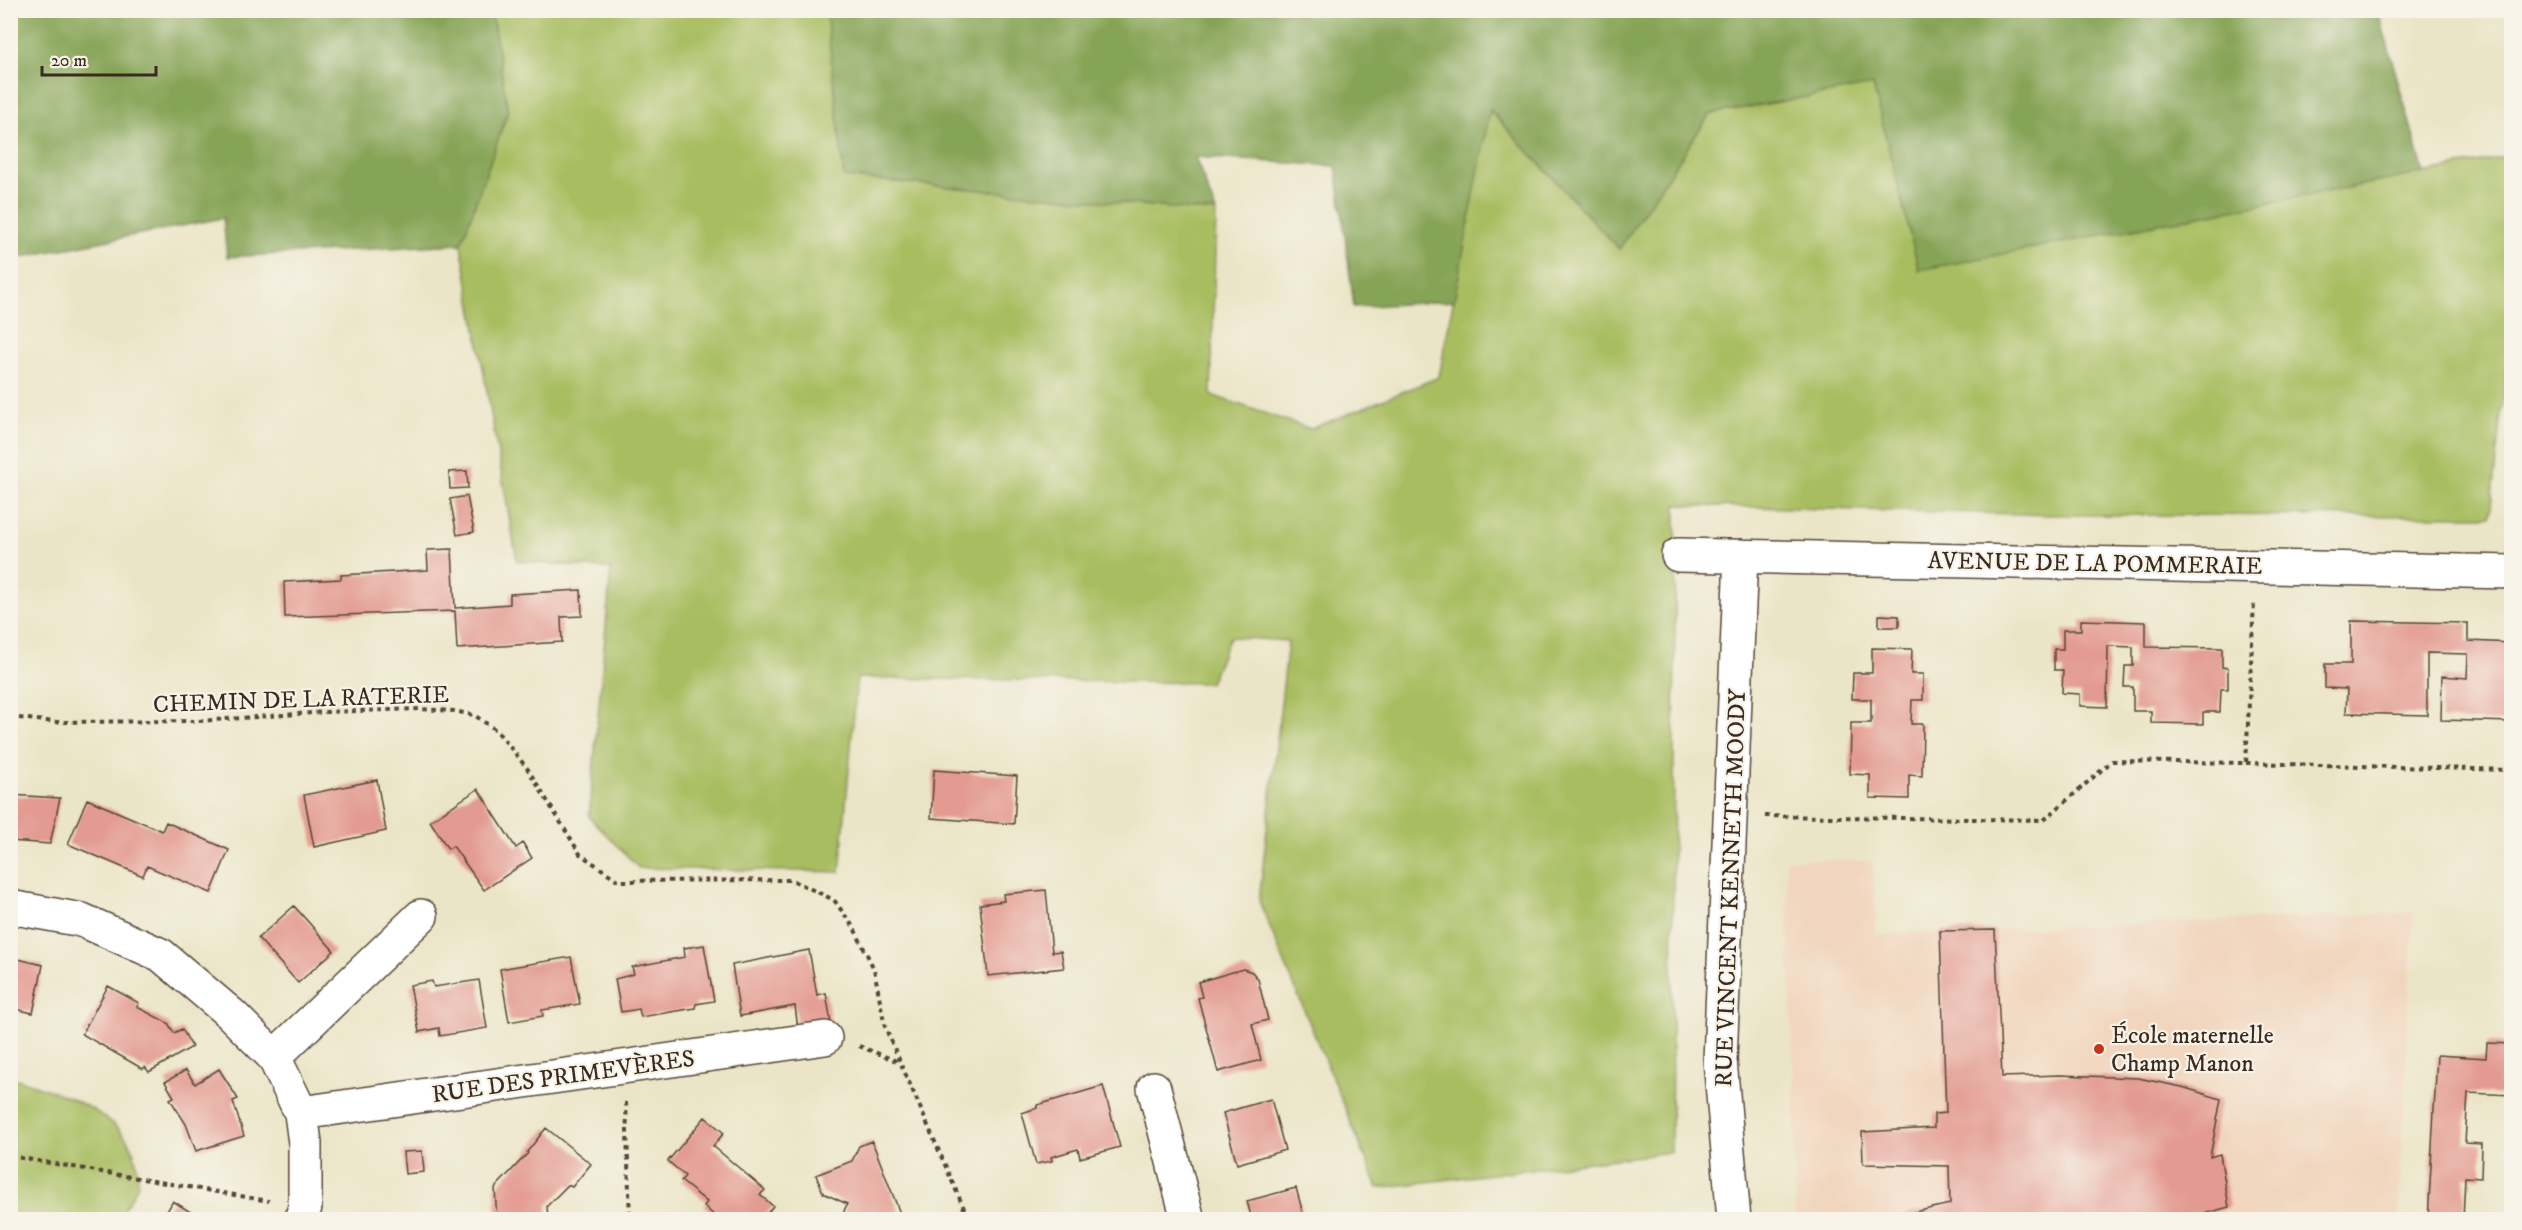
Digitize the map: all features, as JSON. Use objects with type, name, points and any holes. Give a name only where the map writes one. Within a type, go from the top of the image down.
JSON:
[{"type":"street","name":"AVENUE DE LA POMMERAIE","points":[[1678,555],[2511,572]]},
{"type":"street","name":"RUE VINCENT KENNETH MOODY","points":[[1734,1220],[1720,1060],[1741,556]]},
{"type":"street","points":[[10,907],[82,920],[161,955],[232,1015],[274,1058],[301,1113],[305,1143],[303,1213]]},
{"type":"street","points":[[274,1058],[421,916]]},
{"type":"street","name":"RUE DES PRIMEVÈRES","points":[[301,1113],[825,1038]]},
{"type":"street","points":[[1154,1088],[1188,1220]]},
{"type":"path","points":[[2247,763],[2255,567]]},
{"type":"path","name":"CHEMIN DE LA RATERIE","points":[[10,717],[54,722],[199,721],[326,712],[419,709],[454,711],[474,715],[496,730],[527,768],[580,854],[619,880],[792,880],[834,900],[854,928],[874,969],[885,1028],[969,1220]]},
{"type":"path","points":[[1731,815],[2044,820],[2112,761],[2511,770]]},
{"type":"path","points":[[866,1047],[900,1062]]},
{"type":"path","points":[[625,1068],[630,1220]]},
{"type":"path","points":[[10,1156],[303,1213]]},
{"type":"shaded area","name":"École maternelle Champ Manon","points":[[1786,859],[1873,861],[1876,935],[2413,913],[2398,1219],[1795,1219],[1795,1125]]},
{"type":"green space","points":[[11,10],[491,11],[508,111],[461,244],[227,257],[223,218],[11,259]]},
{"type":"green space","points":[[491,10],[826,11],[844,177],[1216,212],[1211,395],[1311,429],[1439,377],[1489,110],[1619,249],[1710,114],[1873,85],[1919,270],[2512,156],[2511,321],[2490,516],[2054,515],[1676,505],[1671,1152],[1378,1188],[1259,901],[1288,641],[1230,637],[1210,683],[857,678],[840,872],[639,868],[589,817],[611,569],[517,561],[461,244],[508,111]]},
{"type":"green space","points":[[826,11],[2378,11],[2424,173],[1919,270],[1873,85],[1710,114],[1619,249],[1490,110],[1454,301],[1354,307],[1336,166],[1195,157],[1216,212],[844,177]]},
{"type":"green space","points":[[11,1077],[49,1090],[89,1108],[107,1119],[122,1133],[133,1150],[138,1181],[132,1197],[117,1219],[11,1219]]},
{"type":"building","points":[[467,471],[468,488],[450,489],[449,472]]},
{"type":"building","points":[[467,496],[474,532],[457,535],[450,499]]},
{"type":"building","points":[[452,549],[455,608],[510,604],[510,594],[581,590],[582,616],[561,617],[562,642],[457,649],[455,611],[285,617],[284,582],[341,579],[341,575],[428,570],[427,550]]},
{"type":"building","points":[[1879,615],[1899,616],[1899,627],[1879,627]]},
{"type":"building","points":[[2081,620],[2146,622],[2146,647],[2222,648],[2222,667],[2228,668],[2228,689],[2221,689],[2220,712],[2203,712],[2203,724],[2151,723],[2151,711],[2133,711],[2133,687],[2124,687],[2125,666],[2133,666],[2133,647],[2108,646],[2107,707],[2080,706],[2080,694],[2062,693],[2063,670],[2054,670],[2054,649],[2063,649],[2063,630],[2081,630]]},
{"type":"building","points":[[2351,621],[2468,623],[2468,641],[2512,643],[2512,722],[2441,720],[2442,676],[2467,678],[2468,654],[2427,653],[2427,715],[2346,713],[2347,689],[2325,688],[2325,664],[2351,664]]},
{"type":"building","points":[[1872,648],[1912,649],[1911,674],[1923,674],[1923,700],[1912,700],[1911,724],[1923,724],[1922,776],[1909,775],[1909,799],[1870,798],[1870,775],[1850,774],[1851,723],[1871,723],[1871,699],[1852,699],[1853,673],[1872,673]]},
{"type":"building","points":[[934,770],[1017,776],[1014,824],[931,818]]},
{"type":"building","points":[[377,780],[386,831],[314,847],[304,795]]},
{"type":"building","points":[[478,789],[516,848],[523,843],[532,858],[484,890],[453,846],[448,849],[430,821]]},
{"type":"building","points":[[10,795],[60,798],[50,844],[10,841]]},
{"type":"building","points":[[87,799],[162,831],[166,822],[229,850],[211,893],[147,866],[143,876],[68,844]]},
{"type":"building","points":[[1046,890],[1052,952],[1061,951],[1064,968],[988,976],[980,904],[1004,901],[1003,894]]},
{"type":"building","points":[[294,906],[334,951],[298,983],[258,938]]},
{"type":"building","points":[[1995,930],[2002,1077],[2060,1075],[2138,1078],[2182,1087],[2221,1099],[2210,1157],[2220,1154],[2229,1207],[2182,1220],[1907,1220],[1906,1214],[1950,1204],[1949,1166],[1863,1164],[1862,1132],[1934,1128],[1934,1114],[1946,1113],[1940,931]]},
{"type":"building","points":[[704,945],[714,1001],[696,1004],[695,1008],[641,1017],[639,1009],[621,1012],[615,979],[634,974],[632,967],[685,957],[684,948]]},
{"type":"building","points":[[809,950],[817,995],[826,993],[831,1023],[798,1029],[795,1006],[740,1016],[732,965]]},
{"type":"building","points":[[10,957],[43,965],[33,1013],[10,1008]]},
{"type":"building","points":[[571,957],[580,1004],[542,1010],[543,1016],[509,1022],[500,969]]},
{"type":"building","points":[[1243,969],[1252,972],[1258,979],[1268,1020],[1252,1024],[1261,1060],[1218,1072],[1198,998],[1202,997],[1198,982]]},
{"type":"building","points":[[479,980],[487,1028],[440,1036],[439,1028],[419,1032],[410,985],[432,981],[434,987]]},
{"type":"building","points":[[108,986],[139,1003],[137,1007],[168,1023],[174,1033],[182,1029],[192,1047],[149,1072],[145,1067],[143,1069],[82,1034]]},
{"type":"building","points":[[2487,1043],[2512,1044],[2512,1095],[2468,1093],[2465,1143],[2482,1144],[2481,1178],[2465,1177],[2463,1220],[2428,1220],[2437,1055],[2486,1058]]},
{"type":"building","points":[[219,1069],[238,1099],[233,1101],[244,1136],[196,1151],[186,1124],[170,1099],[174,1097],[165,1082],[186,1070],[195,1084]]},
{"type":"building","points":[[1103,1086],[1120,1147],[1080,1158],[1078,1149],[1051,1157],[1052,1161],[1036,1164],[1022,1113],[1037,1108],[1037,1105]]},
{"type":"building","points":[[1271,1099],[1285,1150],[1237,1164],[1223,1113]]},
{"type":"building","points":[[705,1117],[724,1133],[713,1146],[765,1190],[760,1195],[773,1206],[762,1220],[719,1220],[704,1206],[707,1202],[681,1181],[685,1176],[668,1161]]},
{"type":"building","points":[[546,1128],[591,1164],[572,1187],[568,1185],[547,1206],[548,1220],[497,1220],[495,1188],[528,1153]]},
{"type":"building","points":[[872,1141],[901,1216],[893,1220],[847,1220],[844,1211],[847,1204],[823,1193],[816,1175],[852,1161],[859,1146]]},
{"type":"building","points":[[422,1151],[424,1172],[405,1174],[403,1152]]},
{"type":"building","points":[[1296,1188],[1305,1220],[1252,1220],[1247,1201]]},
{"type":"building","points":[[173,1201],[203,1220],[162,1220]]},
{"type":"place","name":"École maternelle Champ Manon","points":[[2099,1049]]}]
